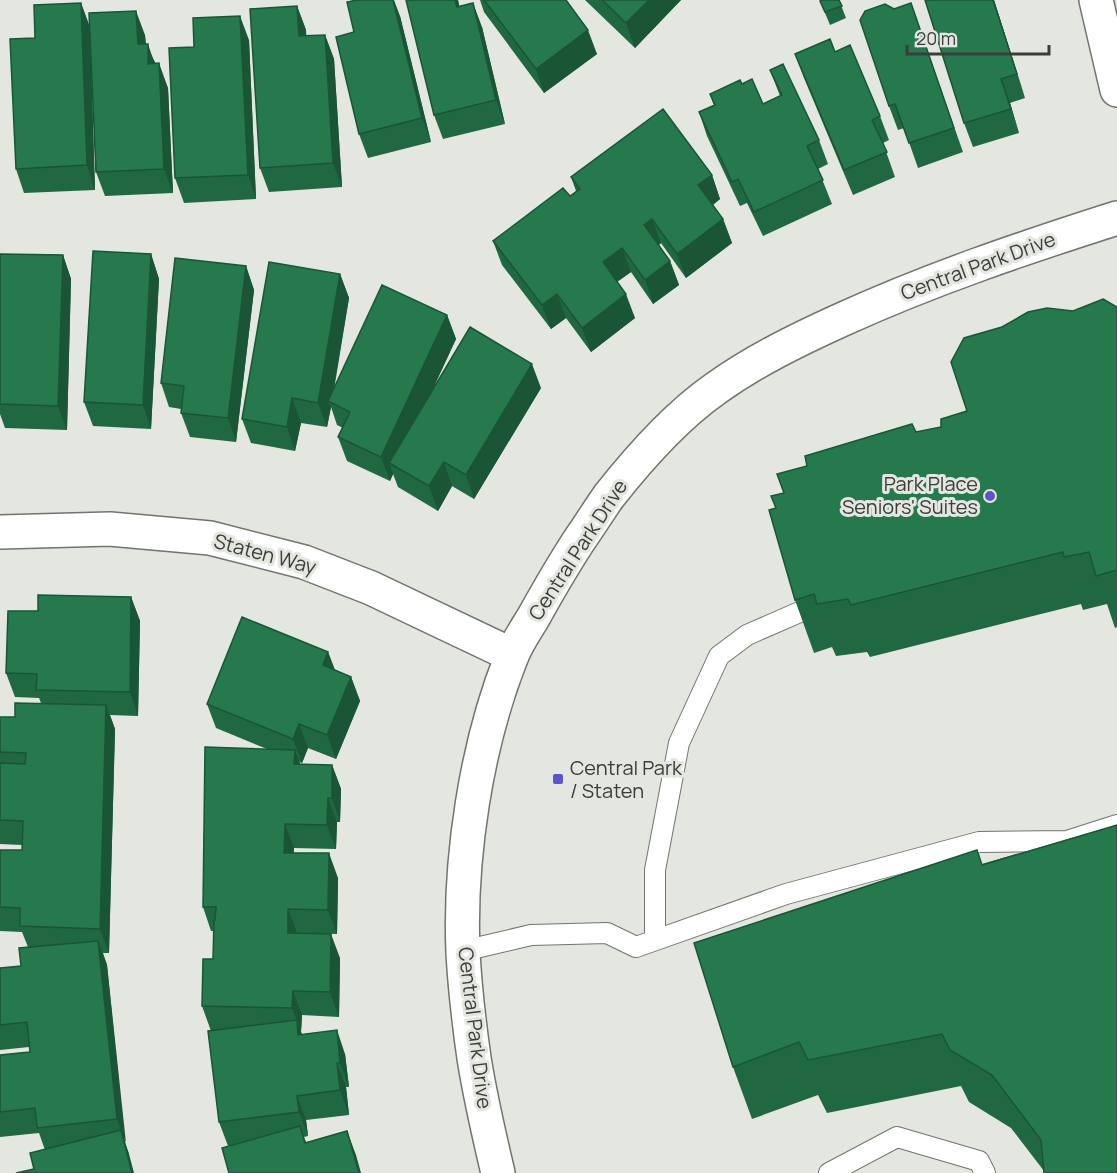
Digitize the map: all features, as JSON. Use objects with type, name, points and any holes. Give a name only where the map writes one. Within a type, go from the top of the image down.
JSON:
[{"type":"street","points":[[1096,0],[1117,90]]},
{"type":"street","name":"Central Park Drive","points":[[498,1173],[474,1060],[467,999],[463,951],[468,837],[489,723],[512,655],[574,549],[608,498],[667,431],[713,390],[767,356],[887,299],[978,264],[1117,218]]},
{"type":"street","name":"Staten Way","points":[[0,532],[110,529],[210,538],[304,562],[371,588],[512,655]]},
{"type":"lane","points":[[656,940],[655,870],[679,743],[719,656],[747,635],[802,610]]},
{"type":"lane","points":[[463,951],[531,934],[608,933],[636,948],[786,894],[979,842],[1067,841],[1117,825]]},
{"type":"lane","points":[[829,1173],[897,1137],[979,1161],[986,1173]]},
{"type":"building","points":[[393,0],[422,118],[359,134],[336,37],[354,32],[347,2]]},
{"type":"building","points":[[406,0],[455,0],[457,7],[473,3],[496,100],[434,115]]},
{"type":"building","points":[[484,0],[566,0],[588,30],[536,69]]},
{"type":"building","points":[[602,0],[649,0],[626,23]]},
{"type":"building","points":[[839,0],[842,6],[825,12],[820,1]]},
{"type":"building","points":[[925,0],[993,0],[1017,74],[1001,79],[1011,109],[964,123]]},
{"type":"building","points":[[81,3],[87,165],[16,169],[10,39],[35,38],[34,5]]},
{"type":"building","points":[[911,3],[954,128],[909,143],[895,104],[889,106],[860,20],[865,11],[885,4],[894,9]]},
{"type":"building","points":[[297,6],[299,36],[325,35],[333,163],[260,168],[250,9]]},
{"type":"building","points":[[136,11],[138,44],[148,44],[148,64],[159,63],[164,169],[96,172],[89,13]]},
{"type":"building","points":[[240,16],[248,175],[175,178],[169,48],[194,47],[193,18]]},
{"type":"building","points":[[830,39],[835,52],[850,45],[880,116],[872,120],[887,152],[844,170],[795,54]]},
{"type":"building","points":[[783,64],[819,140],[807,146],[823,180],[754,212],[738,179],[732,182],[699,112],[715,105],[710,94],[740,80],[742,84],[752,79],[763,104],[782,95],[770,70]]},
{"type":"building","points":[[663,109],[712,175],[698,185],[723,219],[677,254],[652,219],[644,225],[670,261],[645,280],[622,248],[603,262],[626,294],[582,328],[557,294],[542,305],[493,241],[563,188],[570,196],[580,189],[571,177]]},
{"type":"building","points":[[93,251],[151,254],[143,405],[84,402]]},
{"type":"building","points":[[0,254],[63,255],[58,406],[0,404]]},
{"type":"building","points":[[175,258],[246,266],[228,418],[181,413],[184,386],[161,383]]},
{"type":"building","points":[[269,262],[340,274],[318,403],[292,398],[287,427],[242,419]]},
{"type":"building","points":[[382,285],[447,315],[381,457],[338,437],[350,412],[328,401]]},
{"type":"building","name":"Park Place Seniors' Suites","points":[[1103,299],[1117,307],[1117,570],[1096,576],[1089,552],[1064,557],[1063,552],[851,605],[848,599],[817,604],[814,594],[795,600],[769,510],[776,508],[771,496],[784,493],[777,474],[807,466],[805,456],[912,424],[916,432],[941,427],[941,419],[967,411],[951,362],[964,338],[1002,327],[1028,312],[1047,308],[1073,311]]},
{"type":"building","points":[[470,327],[532,364],[466,475],[444,462],[429,486],[389,463]]},
{"type":"building","points":[[38,595],[131,597],[130,692],[36,690],[37,674],[6,673],[8,611],[38,611]]},
{"type":"building","points":[[242,617],[328,652],[323,665],[351,677],[327,735],[299,724],[293,739],[207,704]]},
{"type":"building","points":[[15,703],[106,705],[100,929],[20,926],[20,908],[0,907],[0,850],[22,850],[23,821],[0,820],[0,763],[25,764],[26,753],[0,752],[0,717],[15,717]]},
{"type":"building","points":[[205,747],[295,750],[294,764],[332,765],[332,798],[328,798],[327,825],[285,824],[284,853],[329,853],[328,910],[288,909],[288,933],[331,934],[330,992],[293,991],[292,1008],[202,1006],[203,959],[213,959],[216,907],[203,907]]},
{"type":"building","points":[[1117,825],[1117,1173],[1044,1173],[1041,1140],[992,1075],[950,1050],[942,1034],[808,1060],[799,1042],[733,1067],[694,943],[977,850],[982,865]]},
{"type":"building","points":[[98,941],[117,1119],[37,1128],[35,1108],[0,1112],[0,1055],[30,1052],[27,1022],[0,1025],[0,968],[21,966],[19,948]]},
{"type":"building","points":[[297,1020],[298,1035],[337,1030],[340,1090],[297,1096],[299,1112],[219,1122],[208,1031]]},
{"type":"building","points":[[300,1126],[305,1143],[347,1131],[359,1173],[229,1173],[222,1148]]},
{"type":"building","points":[[121,1130],[132,1173],[16,1173],[34,1169],[30,1153]]},
{"type":"place","name":"Park Place Seniors' Suites","points":[[990,496]]},
{"type":"place","name":"Central Park / Staten","points":[[558,779]]}]
